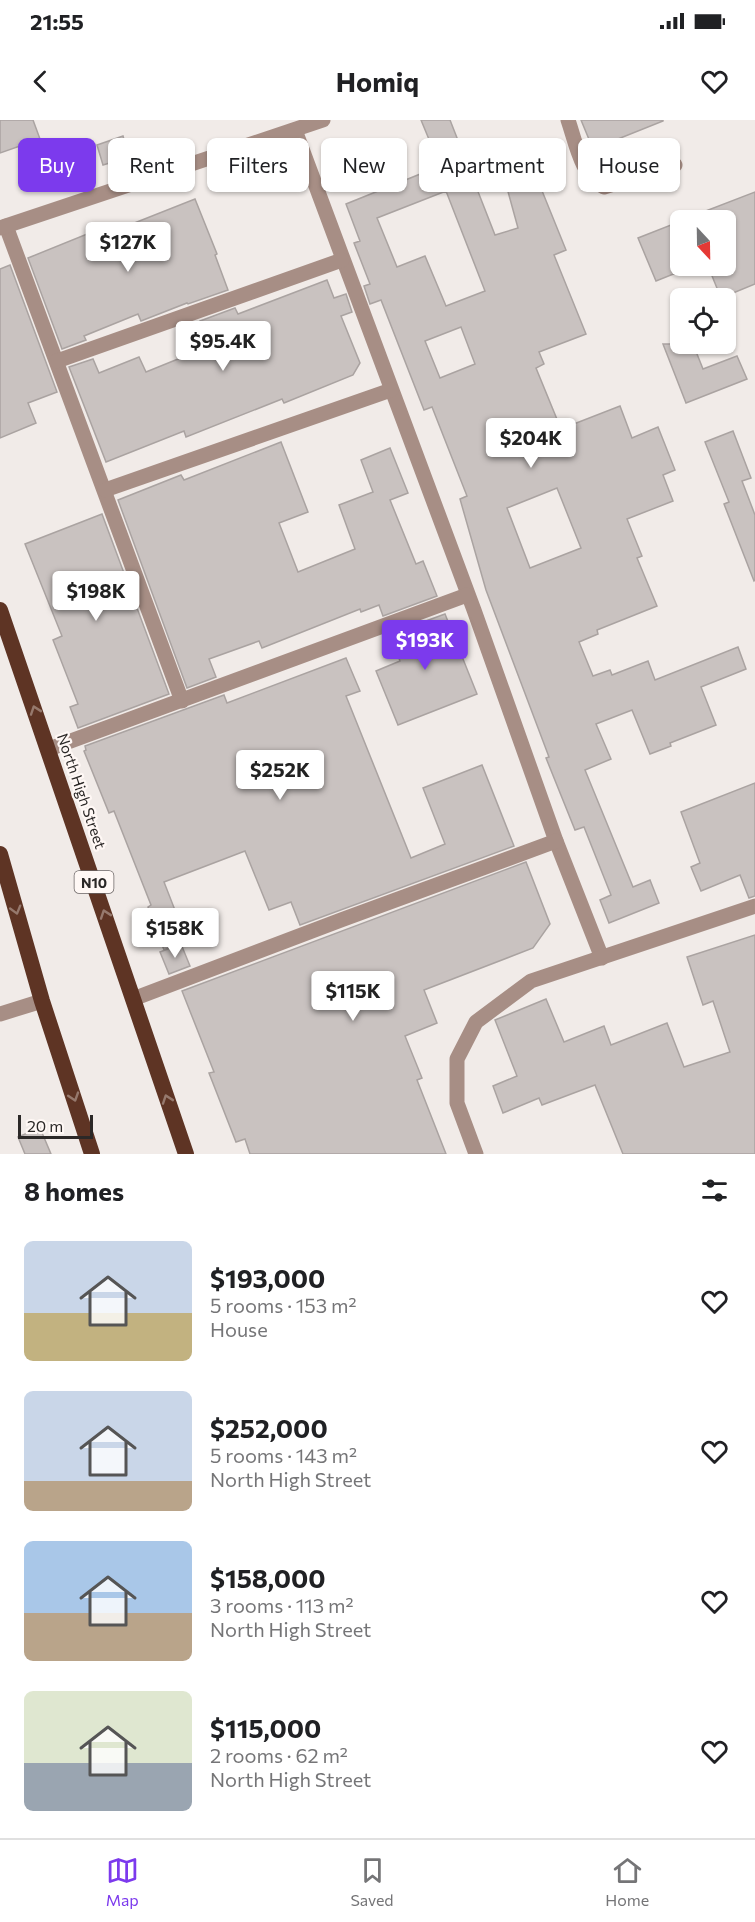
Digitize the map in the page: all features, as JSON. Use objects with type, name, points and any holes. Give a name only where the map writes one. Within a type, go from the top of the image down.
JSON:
[{"type":"highway","name":"North High Street","points":[[0,610],[186,1154]]},
{"type":"highway","points":[[0,854],[42,1000],[92,1154]]},
{"type":"street","points":[[182,701],[57,361],[3,227],[323,120]]},
{"type":"street","points":[[568,120],[578,148]]},
{"type":"street","points":[[296,130],[556,841],[602,958]]},
{"type":"street","points":[[57,361],[342,260]]},
{"type":"street","points":[[105,490],[392,390]]},
{"type":"street","points":[[49,749],[467,595]]},
{"type":"street","points":[[133,999],[556,841]]},
{"type":"street","points":[[476,1154],[457,1103],[457,1059],[476,1022],[531,981],[755,906]]},
{"type":"street","points":[[0,1014],[42,1000]]},
{"type":"building","points":[[0,120],[33,120],[40,138],[18,138],[18,147],[0,153]]},
{"type":"building","points":[[421,120],[450,120],[457,138],[428,138]]},
{"type":"building","points":[[581,120],[663,120],[620,138],[588,138]]},
{"type":"building","points":[[108,141],[108,163],[103,165],[97,145]]},
{"type":"building","points":[[419,174],[419,192],[443,192],[377,218],[397,267],[425,256],[446,306],[485,291],[446,192],[478,192],[495,235],[518,228],[508,192],[542,192],[566,250],[554,255],[586,334],[539,352],[544,364],[536,368],[561,429],[620,406],[632,438],[658,427],[675,470],[663,475],[673,501],[627,519],[642,556],[637,558],[657,606],[597,630],[598,634],[579,642],[593,676],[610,670],[612,675],[648,661],[655,680],[738,647],[746,669],[701,687],[716,725],[670,743],[671,746],[650,754],[632,710],[596,724],[611,759],[585,770],[633,887],[650,880],[659,903],[609,923],[600,900],[611,895],[584,827],[575,830],[546,758],[549,757],[486,590],[460,499],[467,496],[432,407],[424,410],[381,300],[370,304],[364,286],[370,284],[354,243],[360,241],[346,204],[376,192],[407,192],[407,179]],"holes":[[[461,327],[475,364],[440,378],[425,341]],[[557,488],[581,548],[530,568],[507,508]]]},
{"type":"building","points":[[755,192],[755,284],[736,292],[736,288],[717,288],[712,276],[736,276],[736,210],[708,210]]},
{"type":"building","points":[[195,199],[217,254],[215,255],[228,290],[141,321],[138,314],[84,336],[86,340],[62,349],[28,258],[97,230],[99,237]]},
{"type":"building","points":[[670,225],[670,275],[656,281],[638,238]]},
{"type":"building","points":[[10,265],[57,392],[28,403],[36,423],[0,438],[0,269]]},
{"type":"building","points":[[327,280],[334,298],[346,294],[352,312],[341,316],[360,363],[353,375],[284,403],[282,399],[186,437],[184,431],[106,462],[69,367],[93,359],[99,373],[139,357],[146,372],[210,346],[200,321],[235,308],[238,314]]},
{"type":"building","points":[[663,344],[670,344],[670,354],[697,354],[703,369],[737,356],[747,379],[686,403]]},
{"type":"building","points":[[733,431],[751,478],[742,481],[755,515],[754,581],[724,504],[729,502],[705,442]]},
{"type":"building","points":[[281,442],[308,512],[279,523],[298,572],[355,549],[339,505],[373,492],[361,460],[390,448],[408,493],[390,500],[416,564],[423,561],[437,596],[383,616],[379,605],[361,612],[360,609],[262,648],[259,641],[209,659],[216,677],[187,688],[118,500],[181,475],[184,480]]},
{"type":"building","points":[[102,514],[169,694],[78,728],[70,707],[78,704],[53,640],[62,636],[25,544]]},
{"type":"building","points":[[445,614],[477,694],[398,725],[376,671],[400,661],[390,634]]},
{"type":"building","points":[[346,658],[360,691],[346,696],[411,858],[445,844],[423,788],[482,765],[514,846],[300,925],[291,902],[269,910],[245,851],[164,882],[187,941],[164,950],[148,907],[151,905],[114,811],[109,813],[84,751],[85,746],[224,695],[227,703]]},
{"type":"building","points":[[755,783],[755,896],[749,898],[740,875],[701,891],[691,867],[700,863],[681,812]]},
{"type":"building","points":[[526,862],[550,924],[533,948],[424,990],[437,1023],[405,1036],[422,1078],[417,1080],[446,1154],[250,1154],[245,1139],[236,1142],[209,1073],[214,1072],[182,991]]},
{"type":"building","points":[[755,935],[755,1154],[623,1154],[595,1085],[542,1105],[539,1098],[503,1113],[493,1086],[517,1076],[495,1020],[546,999],[564,1042],[604,1026],[611,1045],[667,1023],[684,1067],[730,1052],[713,1001],[703,1005],[687,957]]},
{"type":"building","points":[[181,944],[190,966],[169,974],[160,952]]},
{"type":"building","points":[[40,1128],[51,1154],[25,1154],[18,1137]]}]
